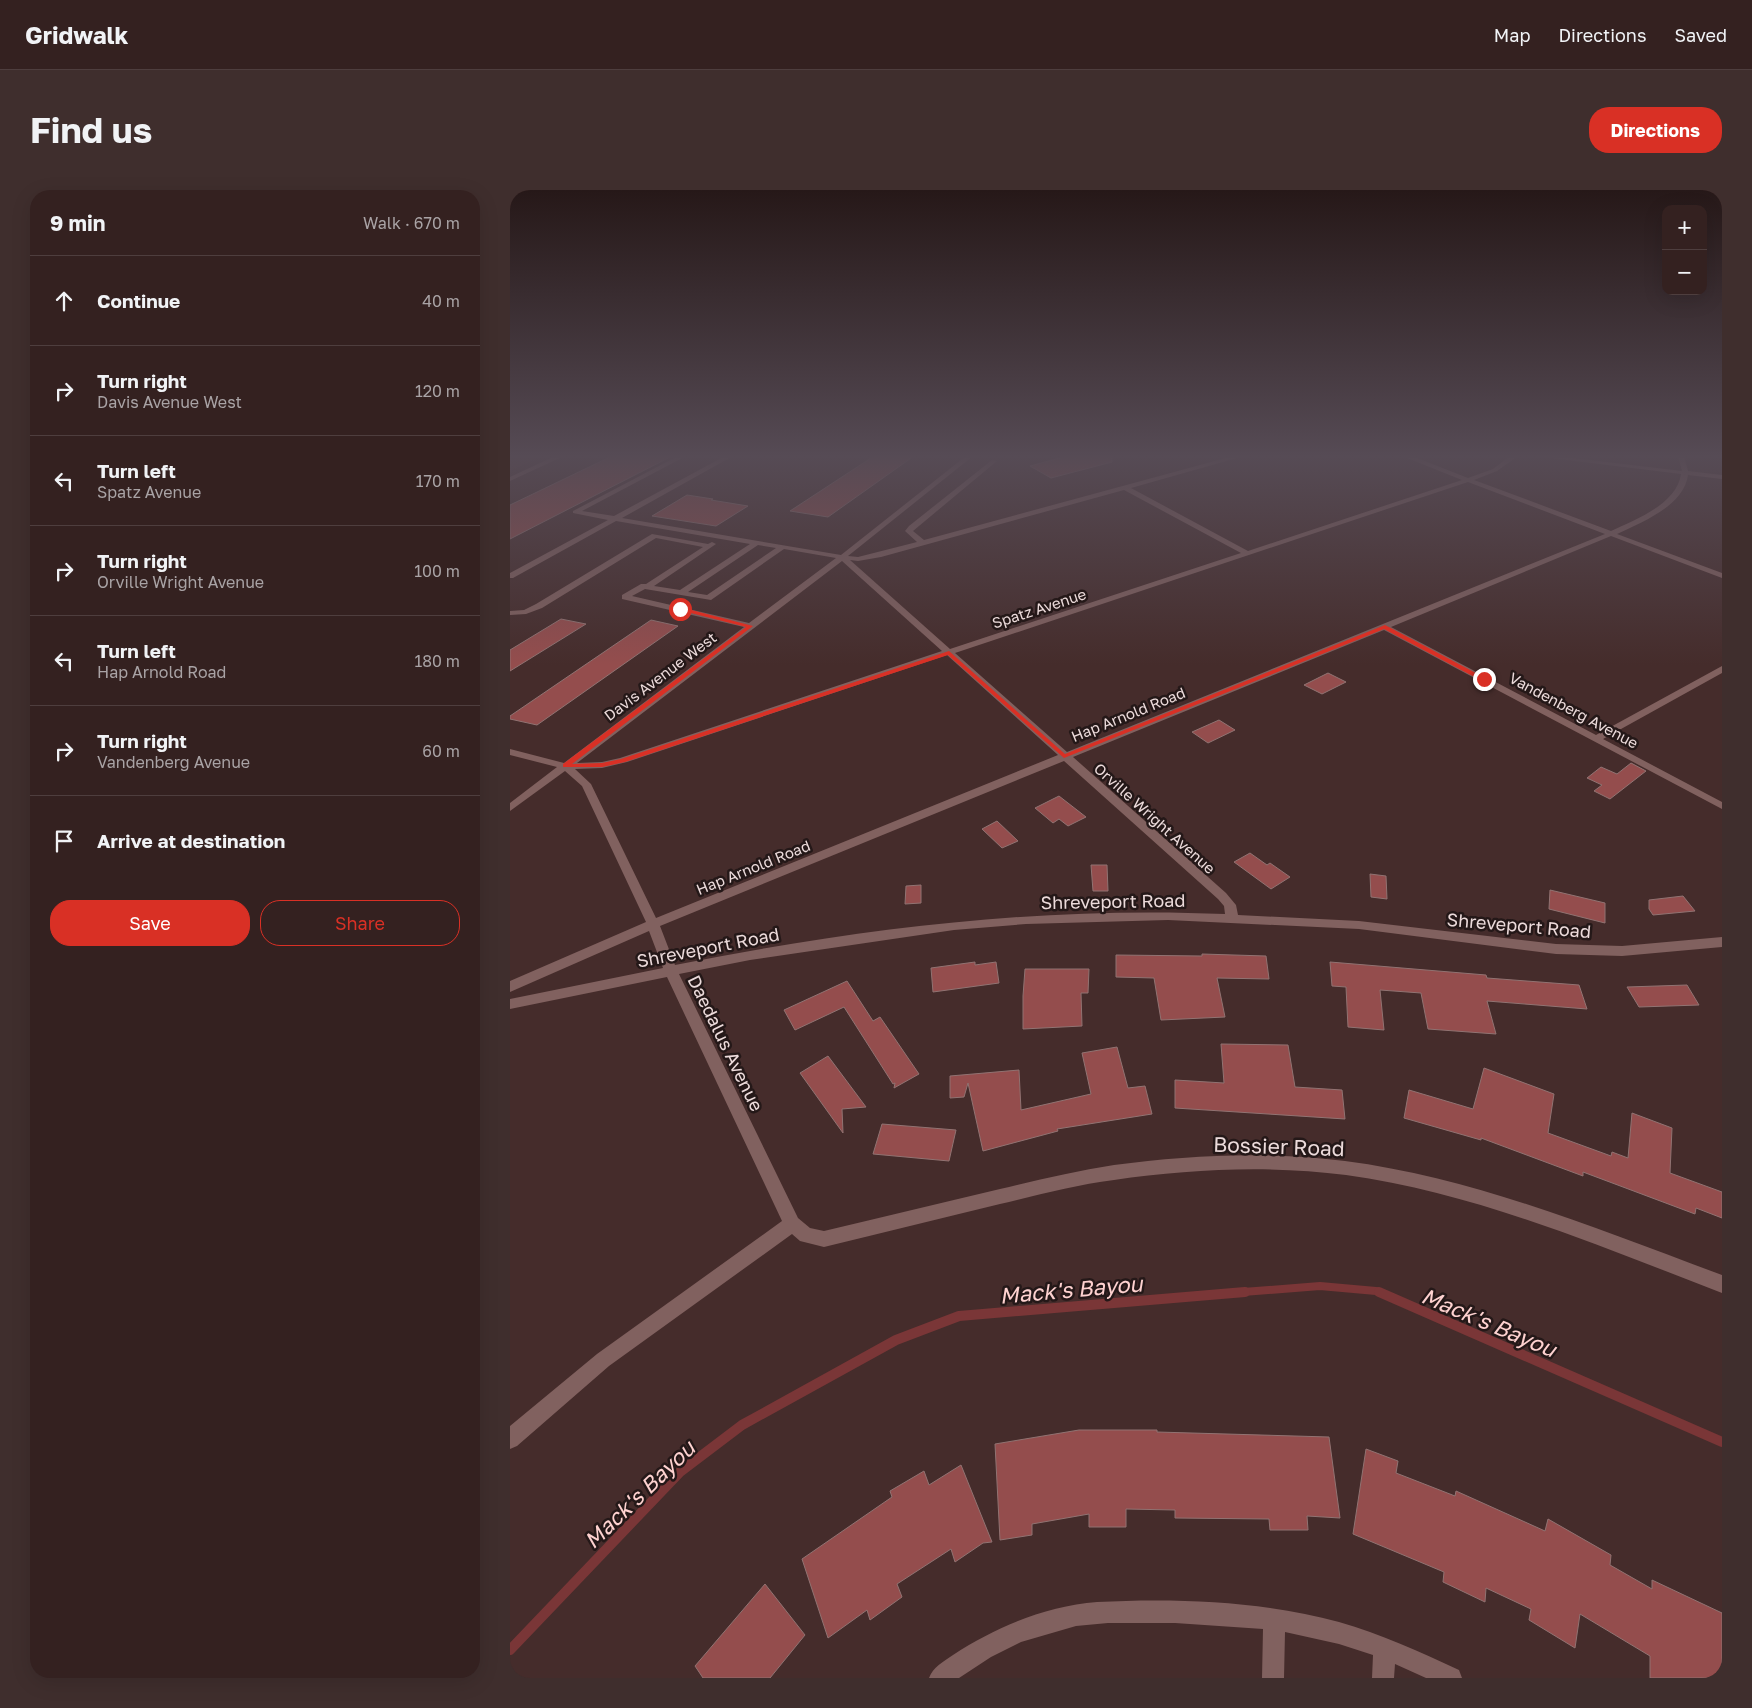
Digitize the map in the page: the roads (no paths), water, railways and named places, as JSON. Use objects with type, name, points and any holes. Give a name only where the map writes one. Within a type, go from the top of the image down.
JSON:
[{"type":"street","points":[[510,576],[603,525]]},
{"type":"street","points":[[654,525],[842,557],[864,558],[988,525]]},
{"type":"street","name":"Davis Avenue West","points":[[510,808],[882,525]]},
{"type":"street","points":[[913,525],[909,531],[923,543]]},
{"type":"street","points":[[1196,525],[1247,553]]},
{"type":"street","name":"Spatz Avenue","points":[[566,766],[602,765],[623,760],[1330,525]]},
{"type":"street","points":[[1588,525],[1722,576]]},
{"type":"street","name":"Hap Arnold Road","points":[[510,987],[653,924],[1385,627],[1628,525]]},
{"type":"street","points":[[510,613],[526,612],[539,606],[655,536],[710,546]]},
{"type":"street","points":[[648,586],[723,537]]},
{"type":"street","points":[[681,593],[756,543]]},
{"type":"street","points":[[750,626],[625,597],[644,586],[648,586],[708,598],[783,547]]},
{"type":"street","name":"Orville Wright Avenue","points":[[842,557],[1222,896],[1230,905],[1232,918]]},
{"type":"street","name":"Vandenberg Avenue","points":[[1385,627],[1722,806]]},
{"type":"street","points":[[1596,739],[1722,669]]},
{"type":"street","name":"Daedalus Avenue","points":[[510,752],[566,766],[586,784],[653,924],[671,972],[792,1224]]},
{"type":"street","name":"Shreveport Road","points":[[510,1004],[750,955],[954,926],[1110,916],[1232,918],[1359,925],[1556,949],[1622,951],[1722,942]]},
{"type":"street","name":"Bossier Road","points":[[792,1224],[806,1235],[824,1240],[1087,1177],[1212,1163],[1328,1166],[1364,1171],[1415,1182],[1504,1205],[1722,1284]]},
{"type":"street","points":[[510,1439],[602,1360],[792,1224]]},
{"type":"street","points":[[940,1678],[964,1659],[1018,1632],[1066,1617],[1112,1612],[1165,1612],[1220,1614],[1274,1619],[1324,1629],[1384,1648],[1451,1678]]},
{"type":"street","points":[[1273,1678],[1274,1619]]},
{"type":"street","points":[[1383,1678],[1384,1648]]},
{"type":"waterway","name":"Mack's Bayou","points":[[1230,1293],[1320,1286],[1379,1292]]},
{"type":"waterway","name":"Mack's Bayou","points":[[510,1650],[680,1472],[742,1425],[896,1340],[959,1316],[1245,1292]]},
{"type":"waterway","name":"Mack's Bayou","points":[[1379,1292],[1722,1442]]}]
